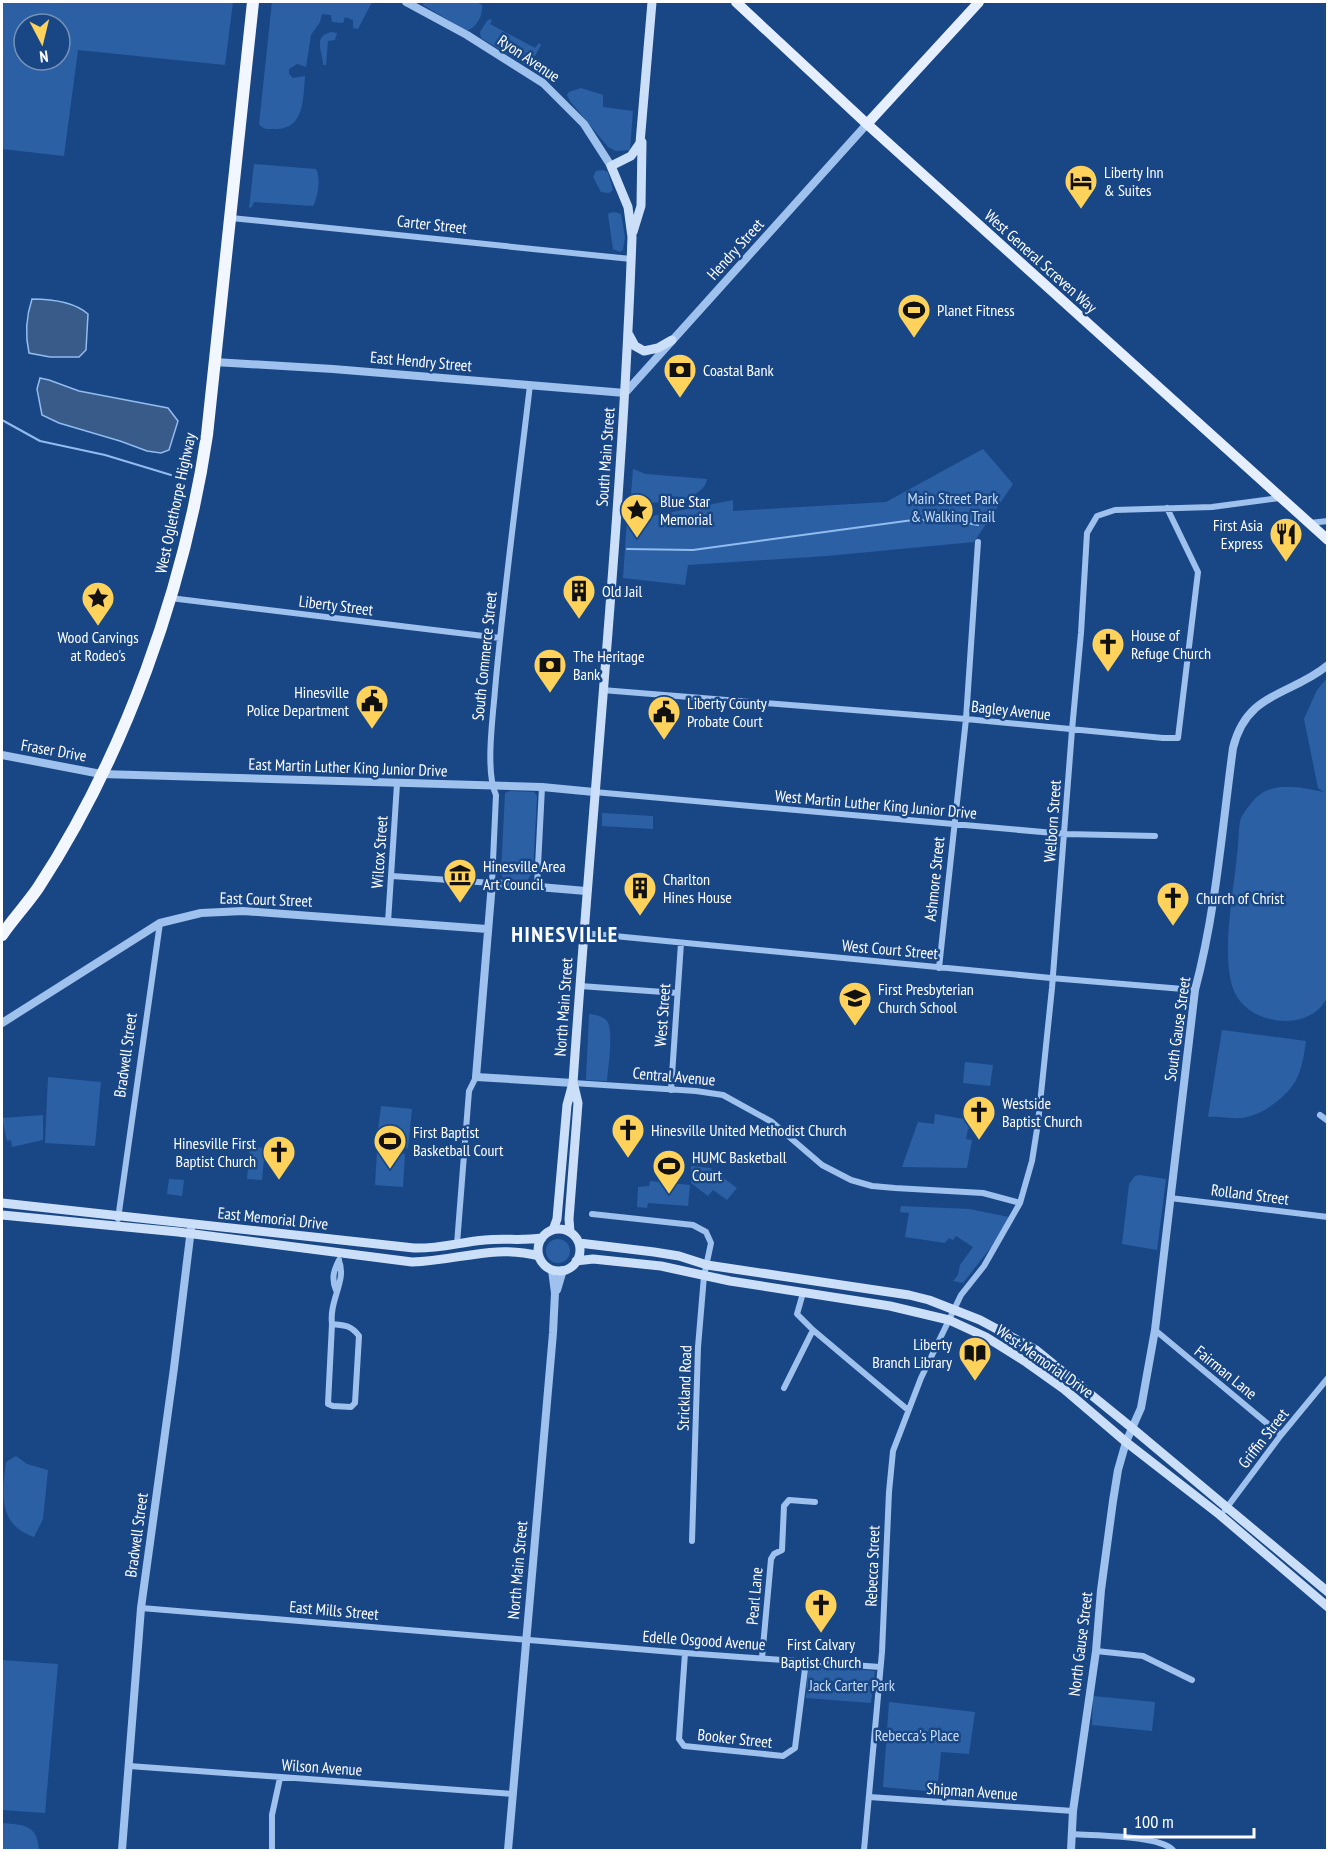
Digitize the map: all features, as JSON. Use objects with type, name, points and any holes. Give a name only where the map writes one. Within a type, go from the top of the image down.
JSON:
[{"type":"highway","name":"West Oglethorpe Highway","points":[[2,935],[37,889],[101,774],[140,686],[187,541],[201,476],[253,2]]},
{"type":"main road","points":[[632,237],[641,206],[642,133],[652,2]]},
{"type":"main road","name":"West General Screven Way","points":[[736,2],[867,124],[1328,540]]},
{"type":"main road","points":[[867,124],[979,2]]},
{"type":"main road","points":[[611,166],[624,160],[638,149],[642,133]]},
{"type":"main road","name":"South Main Street","points":[[583,933],[625,393],[632,237],[628,207],[611,166]]},
{"type":"main road","points":[[628,331],[635,346],[644,351],[658,348],[672,340]]},
{"type":"main road","name":"North Main Street","points":[[553,1230],[557,1219],[567,1105],[573,1083],[583,933]]},
{"type":"main road","name":"North Main Street","points":[[570,1232],[569,1219],[578,1103],[573,1083]]},
{"type":"main road","name":"East Memorial Drive","points":[[2,1203],[118,1216],[340,1258],[433,1262],[481,1252],[499,1251],[524,1252],[539,1256]]},
{"type":"main road","name":"East Memorial Drive","points":[[2,1215],[178,1232],[191,1230],[414,1248],[434,1248],[492,1239],[524,1241],[542,1238]]},
{"type":"main road","points":[[553,1230],[570,1232],[579,1243],[579,1255],[576,1261],[563,1270],[552,1270],[543,1264],[539,1256],[538,1249],[542,1238],[553,1230]]},
{"type":"main road","name":"West Memorial Drive","points":[[579,1243],[662,1253],[707,1265],[909,1295],[980,1320],[1036,1350],[1132,1428],[1328,1607]]},
{"type":"main road","name":"West Memorial Drive","points":[[576,1261],[593,1259],[671,1268],[704,1276],[890,1306],[949,1320],[986,1337],[1064,1389],[1126,1442],[1223,1511],[1328,1592]]},
{"type":"street","name":"Ryon Avenue","points":[[406,2],[467,35],[543,83],[584,124],[611,166]]},
{"type":"street","name":"Hendry Street","points":[[625,393],[867,124]]},
{"type":"street","name":"Carter Street","points":[[230,218],[631,259]]},
{"type":"street","name":"East Hendry Street","points":[[214,362],[625,393]]},
{"type":"street","name":"South Commerce Street","points":[[476,1077],[492,883],[496,795],[492,786],[491,734],[530,385]]},
{"type":"street","name":"Welborn Street","points":[[961,1295],[984,1266],[1020,1203],[1030,1170],[1038,1123],[1065,834],[1071,730],[1081,640],[1087,533],[1098,516],[1115,510],[1212,507],[1281,498]]},
{"type":"street","name":"Bagley Avenue","points":[[603,690],[1178,738],[1198,572],[1167,508]]},
{"type":"street","points":[[1309,524],[1328,521]]},
{"type":"street","name":"Ashmore Street","points":[[939,968],[966,719],[978,542]]},
{"type":"street","name":"Liberty Street","points":[[170,598],[500,638]]},
{"type":"street","name":"South Gause Street","points":[[1126,1442],[1141,1408],[1155,1330],[1195,990],[1215,894],[1236,737],[1245,719],[1264,701],[1328,665]]},
{"type":"street","name":"Fraser Drive","points":[[2,755],[101,774]]},
{"type":"street","name":"East Martin Luther King Junior Drive","points":[[101,774],[542,787],[594,792]]},
{"type":"street","name":"Wilcox Street","points":[[388,922],[397,784]]},
{"type":"street","points":[[537,886],[542,787]]},
{"type":"street","name":"West Martin Luther King Junior Drive","points":[[594,792],[1065,834],[1155,836]]},
{"type":"street","points":[[392,876],[586,891]]},
{"type":"street","name":"East Court Street","points":[[2,1023],[160,923],[201,913],[243,911],[487,929]]},
{"type":"street","name":"Bradwell Street","points":[[116,1227],[160,923]]},
{"type":"street","name":"West Court Street","points":[[583,933],[939,968],[1195,990]]},
{"type":"street","name":"West Street","points":[[670,1090],[681,943]]},
{"type":"street","points":[[580,986],[676,993]]},
{"type":"street","points":[[457,1244],[469,1090],[476,1077]]},
{"type":"street","name":"Central Avenue","points":[[476,1077],[723,1095],[772,1122],[822,1165],[851,1180],[872,1186],[983,1193],[1020,1203]]},
{"type":"street","points":[[1320,1115],[1328,1121]]},
{"type":"street","name":"Rolland Street","points":[[1170,1198],[1328,1217]]},
{"type":"street","name":"Strickland Road","points":[[592,1214],[693,1225],[710,1237],[698,1347],[692,1541]]},
{"type":"street","name":"Bradwell Street","points":[[122,1851],[141,1608],[191,1230]]},
{"type":"street","points":[[332,1324],[353,1328],[359,1336],[355,1403],[351,1407],[328,1404],[332,1324],[330,1311],[336,1290],[333,1282],[334,1267],[340,1258]]},
{"type":"street","name":"North Main Street","points":[[508,1851],[555,1293],[552,1270]]},
{"type":"street","name":"North Main Street","points":[[555,1293],[563,1270]]},
{"type":"street","points":[[803,1293],[797,1314],[908,1410]]},
{"type":"street","name":"Rebecca Street","points":[[864,1851],[880,1667],[889,1492],[894,1451],[921,1378],[961,1295]]},
{"type":"street","points":[[784,1388],[813,1330]]},
{"type":"street","name":"Fairman Lane","points":[[1155,1330],[1281,1435]]},
{"type":"street","name":"Griffin Street","points":[[1223,1511],[1328,1378]]},
{"type":"street","name":"North Gause Street","points":[[1071,1851],[1073,1811],[1096,1651],[1101,1590],[1118,1470],[1126,1442]]},
{"type":"street","name":"Pearl Lane","points":[[762,1658],[771,1559],[774,1554],[782,1550],[784,1506],[789,1500],[815,1502]]},
{"type":"street","name":"East Mills Street","points":[[141,1608],[525,1639]]},
{"type":"street","name":"Edelle Osgood Avenue","points":[[525,1639],[880,1667]]},
{"type":"street","points":[[1096,1651],[1143,1656],[1192,1680]]},
{"type":"street","name":"Booker Street","points":[[685,1653],[679,1733],[679,1739],[684,1746],[783,1756],[795,1748],[806,1661]]},
{"type":"street","name":"Wilson Avenue","points":[[129,1766],[513,1794]]},
{"type":"street","points":[[272,1851],[272,1815],[280,1778]]},
{"type":"street","name":"Shipman Avenue","points":[[869,1797],[1073,1811]]},
{"type":"street","points":[[1072,1834],[1145,1839],[1169,1847],[1173,1851]]},
{"type":"green space","points":[[2,2],[233,2],[225,65],[78,50],[64,156],[2,149]]},
{"type":"green space","points":[[272,2],[372,2],[358,29],[353,28],[353,20],[345,17],[343,23],[332,22],[331,15],[322,14],[320,22],[311,35],[306,67],[297,64],[289,69],[289,74],[293,78],[305,76],[301,110],[292,124],[285,128],[271,129],[259,124]]},
{"type":"green space","points":[[423,2],[476,2],[482,5],[479,20],[467,31],[423,5]]},
{"type":"green space","points":[[490,19],[492,20],[490,24],[535,48],[539,43],[541,45],[531,63],[525,65],[481,38],[480,32]]},
{"type":"green space","points":[[337,33],[335,40],[328,41],[326,65],[323,65],[320,41],[325,34]]},
{"type":"green space","points":[[581,88],[603,95],[603,107],[633,111],[630,150],[616,151],[608,147],[570,101],[567,95],[569,92]]},
{"type":"green space","points":[[254,164],[316,169],[318,188],[313,206],[254,202],[249,208]]},
{"type":"green space","points":[[596,171],[608,172],[613,190],[609,193],[601,192],[593,177]]},
{"type":"green space","points":[[615,212],[621,214],[625,237],[623,250],[620,252],[613,249],[608,215]]},
{"type":"green space","name":"Main Street Park & Walking Trail","points":[[983,449],[1013,484],[974,542],[827,556],[688,565],[685,585],[623,578],[627,519],[733,500],[733,511],[886,502]]},
{"type":"green space","points":[[633,469],[646,474],[707,479],[704,487],[687,497],[664,502],[633,502],[631,495]]},
{"type":"green space","points":[[1327,678],[1327,998],[1319,1009],[1308,1016],[1282,1021],[1268,1019],[1244,1005],[1236,995],[1231,982],[1228,946],[1239,826],[1249,806],[1265,791],[1290,787],[1324,792],[1318,788],[1304,719],[1317,690]]},
{"type":"green space","points":[[510,791],[534,792],[537,796],[533,871],[527,881],[504,879],[501,874],[505,793]]},
{"type":"green space","points":[[602,813],[653,816],[653,829],[602,826]]},
{"type":"green space","points":[[589,1014],[603,1018],[609,1026],[607,1081],[586,1080]]},
{"type":"green space","points":[[1222,1030],[1306,1041],[1301,1067],[1295,1082],[1278,1100],[1249,1117],[1208,1117]]},
{"type":"green space","points":[[965,1062],[993,1065],[990,1086],[963,1083]]},
{"type":"green space","points":[[48,1077],[101,1082],[95,1146],[45,1143]]},
{"type":"green space","points":[[381,1106],[412,1109],[408,1148],[376,1145]]},
{"type":"green space","points":[[935,1114],[975,1121],[974,1129],[968,1129],[966,1139],[972,1140],[967,1168],[902,1167],[918,1122],[934,1124]]},
{"type":"green space","points":[[43,1115],[43,1140],[12,1147],[11,1140],[7,1141],[2,1118]]},
{"type":"green space","points":[[250,1147],[265,1148],[262,1180],[247,1179]]},
{"type":"green space","name":"First Baptist Basketball Court","points":[[377,1152],[405,1154],[403,1187],[375,1185]]},
{"type":"green space","points":[[691,1166],[710,1168],[737,1188],[727,1200],[713,1190],[708,1196],[691,1183]]},
{"type":"green space","points":[[1135,1176],[1166,1179],[1157,1250],[1122,1244],[1129,1184]]},
{"type":"green space","points":[[169,1179],[184,1180],[182,1196],[167,1194]]},
{"type":"green space","name":"HUMC Basketball Court","points":[[650,1181],[690,1185],[688,1206],[648,1203],[647,1208],[637,1207],[638,1187],[649,1186]]},
{"type":"green space","points":[[901,1206],[969,1209],[1009,1217],[995,1242],[963,1283],[953,1281],[958,1275],[960,1265],[973,1247],[956,1236],[953,1240],[949,1238],[945,1243],[905,1237],[909,1213],[900,1212]]},
{"type":"green space","points":[[558,1239],[567,1242],[570,1251],[567,1260],[558,1263],[549,1260],[546,1251],[549,1242]]},
{"type":"green space","points":[[16,1456],[27,1464],[48,1470],[43,1519],[34,1537],[15,1525],[5,1509],[3,1488],[6,1462]]},
{"type":"green space","points":[[2,1660],[58,1664],[45,1813],[2,1810]]},
{"type":"green space","name":"Jack Carter Park","points":[[808,1665],[875,1671],[871,1703],[806,1698]]},
{"type":"green space","points":[[1093,1696],[1155,1702],[1152,1731],[1092,1725]]},
{"type":"green space","name":"Rebecca's Place","points":[[889,1702],[975,1712],[969,1754],[941,1752],[937,1792],[883,1787]]},
{"type":"green space","points":[[2,1823],[28,1828],[38,1841],[39,1850],[2,1850]]},
{"type":"shaded area","points":[[32,299],[54,300],[69,304],[88,314],[86,350],[79,357],[50,357],[29,353],[27,326]]},
{"type":"shaded area","points":[[40,378],[79,391],[168,408],[178,421],[169,450],[161,453],[147,451],[59,423],[42,415],[37,389]]},
{"type":"waterway","points":[[2,420],[40,441],[105,455],[171,475]]},
{"type":"waterway","points":[[627,549],[693,550],[913,520],[955,521],[978,525]]},
{"type":"place","name":"Liberty Inn & Suites","points":[[1081,210]]},
{"type":"place","name":"Planet Fitness","points":[[914,339]]},
{"type":"place","name":"Coastal Bank","points":[[680,399]]},
{"type":"place","name":"Blue Star Memorial","points":[[637,539]]},
{"type":"place","name":"First Asia Express","points":[[1286,563]]},
{"type":"place","name":"Old Jail","points":[[579,620]]},
{"type":"place","name":"Wood Carvings at Rodeo's","points":[[98,627]]},
{"type":"place","name":"House of Refuge Church","points":[[1108,673]]},
{"type":"place","name":"The Heritage Bank","points":[[550,694]]},
{"type":"place","name":"Hinesville Police Department","points":[[372,730]]},
{"type":"place","name":"Liberty County Probate Court","points":[[664,741]]},
{"type":"place","name":"Hinesville Area Art Council","points":[[460,904]]},
{"type":"place","name":"Charlton Hines House","points":[[640,917]]},
{"type":"place","name":"Church of Christ","points":[[1173,927]]},
{"type":"place","name":"First Presbyterian Church School","points":[[855,1027]]},
{"type":"place","name":"Westside Baptist Church","points":[[979,1141]]},
{"type":"place","name":"Hinesville United Methodist Church","points":[[628,1159]]},
{"type":"place","name":"First Baptist Basketball Court","points":[[390,1170]]},
{"type":"place","name":"Hinesville First Baptist Church","points":[[279,1181]]},
{"type":"place","name":"HUMC Basketball Court","points":[[669,1195]]},
{"type":"place","name":"Liberty Branch Library","points":[[975,1382]]},
{"type":"place","name":"First Calvary Baptist Church","points":[[821,1634]]},
{"type":"district","name":"HINESVILLE","points":[[565,934]]}]
